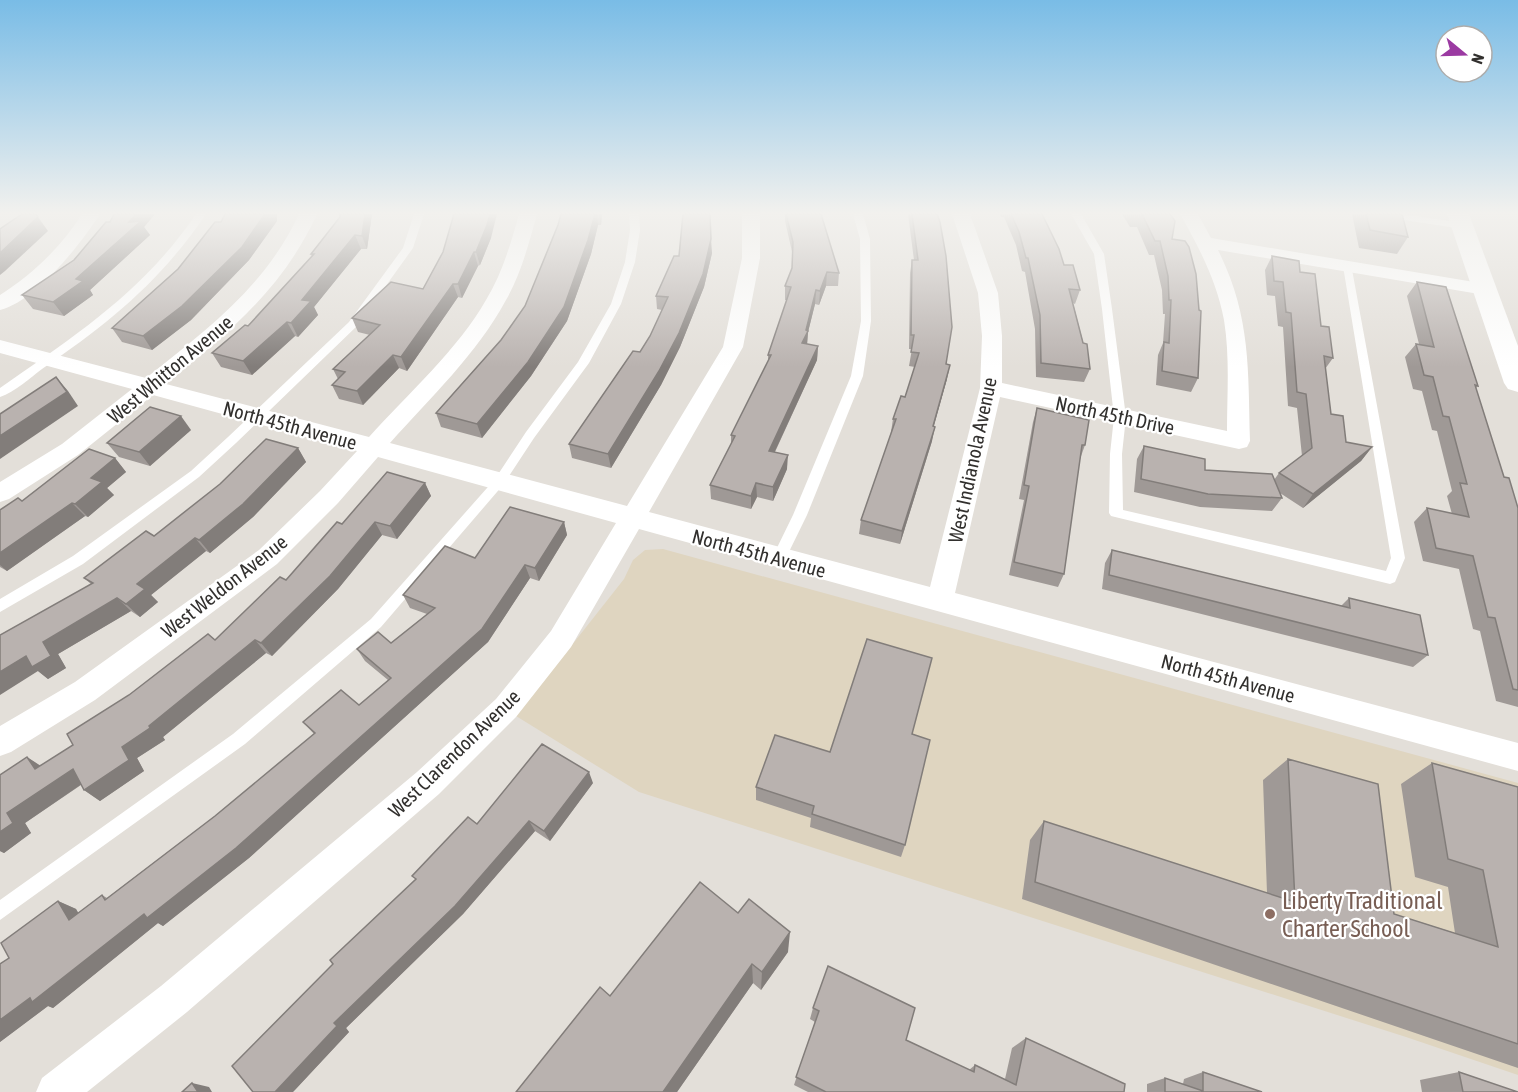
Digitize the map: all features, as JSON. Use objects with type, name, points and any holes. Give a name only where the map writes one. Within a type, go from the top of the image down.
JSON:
[{"type":"main road","points":[[1476,265],[1518,383]]},
{"type":"street","points":[[0,304],[53,265]]},
{"type":"street","name":"West Whitton Avenue","points":[[0,493],[54,461],[117,415],[251,300],[282,265]]},
{"type":"street","name":"West Weldon Avenue","points":[[0,742],[85,691],[268,557],[375,448],[450,363],[482,323],[497,299],[512,265]]},
{"type":"street","name":"West Clarendon Avenue","points":[[56,1092],[174,999],[428,783],[506,708],[561,639],[733,347],[750,265]]},
{"type":"street","name":"West Indianola Avenue","points":[[940,601],[991,388],[993,336],[988,293],[978,265]]},
{"type":"street","name":"North 45th Drive","points":[[991,388],[1239,441],[1236,335],[1222,280],[1216,265]]},
{"type":"street","points":[[1342,265],[1485,289]]},
{"type":"street","name":"North 45th Avenue","points":[[0,346],[1518,757]]},
{"type":"lane","points":[[0,393],[131,298],[162,265]]},
{"type":"lane","points":[[0,606],[78,560],[195,474],[353,324],[396,265]]},
{"type":"lane","points":[[0,911],[239,739],[376,623],[499,482],[583,363],[616,304],[629,265]]},
{"type":"lane","points":[[779,558],[800,515],[857,376],[866,321],[865,265]]},
{"type":"lane","points":[[1100,265],[1120,417],[1116,454],[1116,513],[1390,578],[1398,558],[1348,266]]},
{"type":"shaded area","name":"Liberty Traditional Charter School","points":[[663,549],[1518,783],[1518,1075],[1406,1037],[639,792],[516,716],[624,579],[633,560],[645,550]]},
{"type":"building","points":[[67,265],[92,265],[76,279],[83,281],[53,302],[22,295]]},
{"type":"building","points":[[181,265],[224,265],[182,306],[143,336],[112,328]]},
{"type":"building","points":[[304,265],[331,265],[302,300],[311,301],[291,323],[287,322],[243,361],[212,353],[245,325],[248,326]]},
{"type":"building","points":[[436,265],[468,265],[458,284],[453,284],[401,357],[393,355],[357,391],[332,385],[345,372],[333,369],[380,325],[352,318],[391,282],[423,289]]},
{"type":"building","points":[[542,265],[579,265],[564,307],[528,362],[477,424],[436,413],[501,340],[525,306]]},
{"type":"building","points":[[670,265],[705,265],[679,333],[659,371],[608,454],[569,444],[633,351],[640,352],[650,336],[668,297],[656,296]]},
{"type":"building","points":[[792,265],[837,265],[839,273],[827,272],[820,291],[816,290],[806,330],[808,331],[802,343],[818,346],[769,451],[788,455],[773,487],[756,483],[751,496],[710,485],[735,436],[731,435],[771,355],[768,355],[791,287],[785,286]]},
{"type":"building","points":[[912,265],[947,265],[952,327],[946,364],[950,365],[933,426],[935,427],[902,531],[861,520],[896,419],[893,419],[901,396],[905,397],[919,353],[911,352],[914,335],[911,335]]},
{"type":"building","points":[[1029,265],[1073,265],[1080,290],[1069,289],[1083,343],[1087,344],[1090,369],[1041,363],[1040,315]]},
{"type":"building","points":[[1165,265],[1194,265],[1199,310],[1201,311],[1198,378],[1162,371],[1164,342],[1169,343],[1171,300],[1169,300]]},
{"type":"building","points":[[1273,265],[1299,265],[1300,272],[1315,274],[1321,326],[1329,327],[1333,358],[1324,356],[1331,414],[1343,416],[1346,442],[1372,447],[1313,494],[1279,473],[1312,448],[1306,394],[1297,392],[1291,313],[1286,312],[1283,282],[1274,281]]},
{"type":"building","points":[[1417,282],[1446,287],[1504,477],[1509,478],[1518,508],[1518,690],[1513,689],[1495,618],[1488,617],[1473,556],[1436,548],[1427,508],[1469,517],[1460,483],[1467,484],[1449,417],[1443,416],[1433,377],[1424,375],[1416,344],[1434,347]]},
{"type":"building","points":[[56,377],[67,392],[0,436],[0,414]]},
{"type":"building","points":[[150,407],[181,416],[139,452],[107,443]]},
{"type":"building","points":[[1037,408],[1089,420],[1085,445],[1082,445],[1064,574],[1014,562],[1029,486],[1024,485]]},
{"type":"building","points":[[266,439],[298,448],[243,504],[199,540],[195,538],[137,584],[145,589],[126,604],[117,598],[43,642],[51,656],[32,667],[26,656],[0,672],[0,635],[93,583],[84,578],[146,531],[154,536],[220,484]]},
{"type":"building","points":[[1144,446],[1205,459],[1205,470],[1272,474],[1282,498],[1208,494],[1141,479]]},
{"type":"building","points":[[89,449],[115,458],[91,478],[102,482],[75,504],[72,503],[0,553],[0,510],[18,498],[22,501]]},
{"type":"building","points":[[387,472],[425,483],[390,526],[375,522],[330,576],[261,643],[255,640],[149,726],[150,728],[122,747],[129,760],[84,790],[73,769],[7,813],[13,823],[0,832],[0,775],[27,757],[35,769],[73,745],[67,734],[129,695],[208,634],[215,640],[280,577],[286,580],[337,522],[342,524]]},
{"type":"building","points":[[510,507],[564,522],[535,568],[525,565],[482,629],[236,848],[147,918],[144,914],[32,1002],[30,998],[0,1020],[0,964],[9,958],[1,943],[58,901],[69,920],[102,895],[105,900],[215,816],[315,733],[303,722],[341,690],[359,705],[391,678],[357,649],[378,632],[391,643],[435,608],[403,595],[445,546],[475,558]]},
{"type":"building","points":[[1112,550],[1350,608],[1349,598],[1420,615],[1428,655],[1109,575]]},
{"type":"building","points":[[867,639],[932,658],[912,734],[930,740],[905,845],[812,814],[814,806],[756,787],[775,735],[830,752]]},
{"type":"building","points":[[542,744],[589,772],[544,831],[529,821],[455,906],[334,1023],[337,1026],[275,1092],[253,1092],[232,1066],[333,964],[330,960],[416,879],[412,876],[468,817],[477,824]]},
{"type":"building","points":[[1288,759],[1378,784],[1394,914],[1498,947],[1483,870],[1448,859],[1432,763],[1518,787],[1518,1044],[1035,882],[1044,821],[1295,902]]},
{"type":"building","points":[[700,882],[738,913],[749,899],[790,932],[762,972],[752,964],[663,1092],[516,1092],[600,987],[610,996]]},
{"type":"building","points":[[828,966],[915,1008],[906,1040],[974,1072],[975,1065],[1016,1085],[1026,1038],[1125,1084],[1124,1092],[826,1092],[796,1077],[819,1011],[813,1008]]},
{"type":"building","points":[[1203,1072],[1262,1092],[1165,1092],[1165,1078],[1203,1091]]},
{"type":"building","points":[[1459,1072],[1518,1092],[1463,1092]]},
{"type":"building","points":[[192,1083],[198,1092],[182,1092]]},
{"type":"place","name":"Liberty Traditional Charter School","points":[[1270,914]]}]
